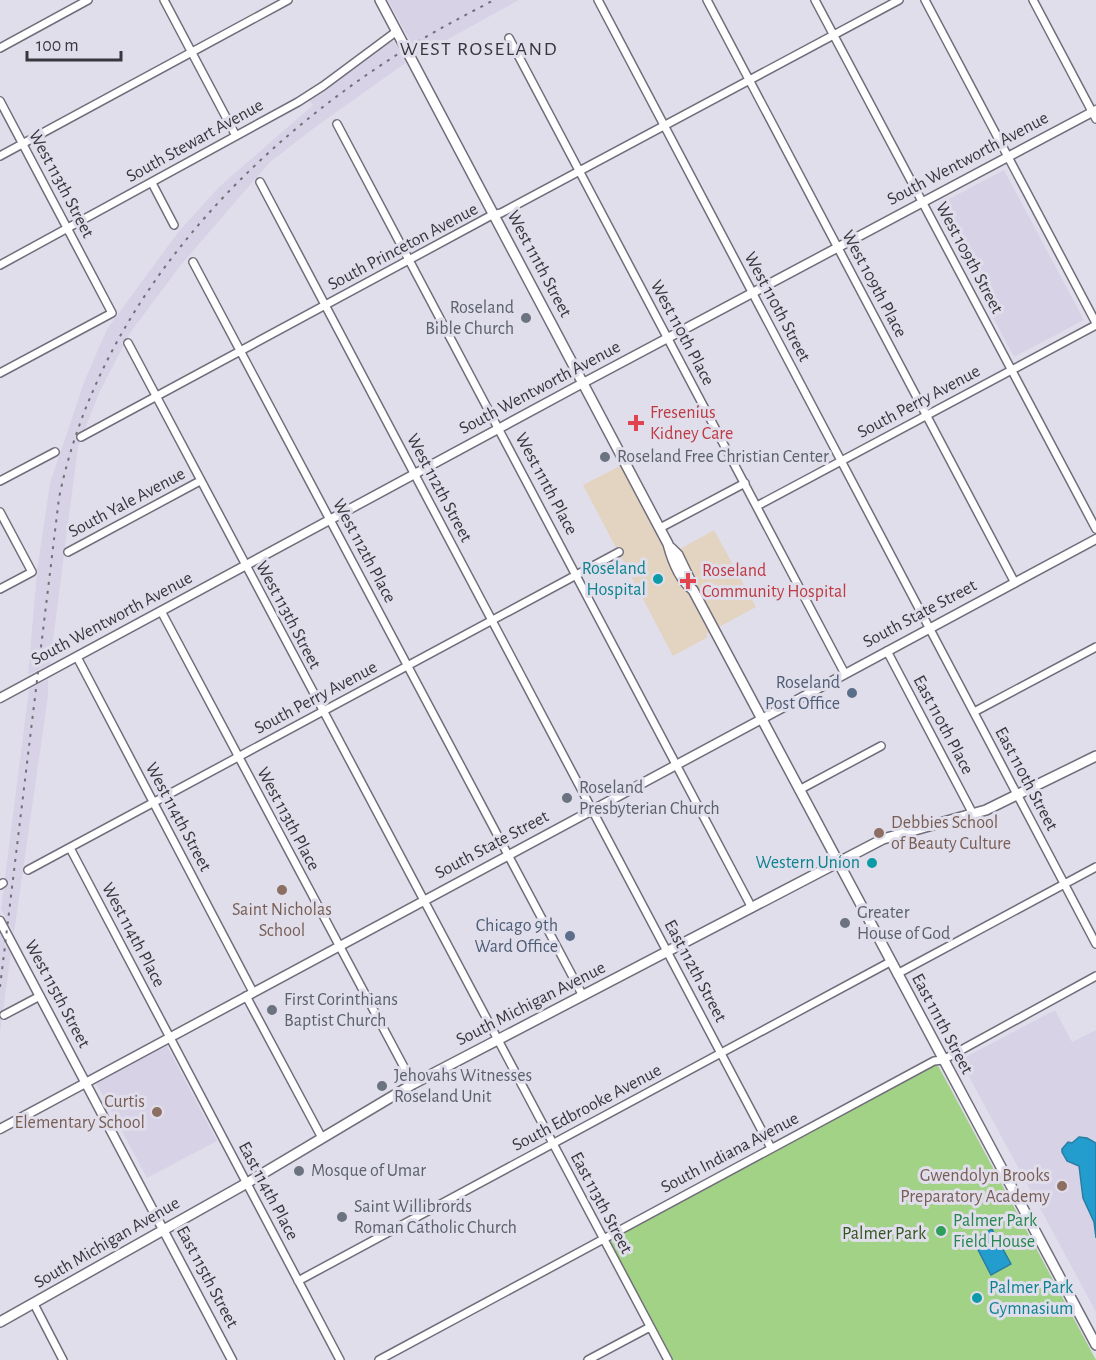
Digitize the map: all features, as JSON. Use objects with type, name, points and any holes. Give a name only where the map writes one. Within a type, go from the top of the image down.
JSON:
[{"type":"main road","name":"West 111th Street","points":[[380,0],[668,543],[677,568],[693,590],[761,719]]},
{"type":"main road","name":"East 111th Street","points":[[761,719],[1096,1345]]},
{"type":"main road","name":"South Michigan Avenue","points":[[0,1322],[247,1183],[413,1084],[838,863],[896,835],[973,814],[1018,795],[1096,756]]},
{"type":"street","points":[[0,48],[88,0]]},
{"type":"street","points":[[164,0],[236,136]]},
{"type":"street","points":[[0,156],[288,0]]},
{"type":"street","name":"West 110th Street","points":[[598,0],[930,628]]},
{"type":"street","name":"West 109th Place","points":[[707,0],[1015,583]]},
{"type":"street","name":"West 109th Street","points":[[815,0],[1096,530]]},
{"type":"street","name":"South Princeton Avenue","points":[[81,437],[899,0]]},
{"type":"street","points":[[925,0],[1096,324]]},
{"type":"street","points":[[1033,0],[1095,113]]},
{"type":"street","name":"South Stewart Avenue","points":[[0,265],[310,95],[397,31]]},
{"type":"street","name":"West 110th Place","points":[[509,38],[845,674]]},
{"type":"street","name":"West 113th Street","points":[[0,101],[112,312],[0,373]]},
{"type":"street","name":"South Wentworth Avenue","points":[[0,698],[583,383],[922,202],[1095,113]]},
{"type":"street","name":"West 111th Place","points":[[337,124],[752,908]]},
{"type":"street","name":"West 112th Street","points":[[260,182],[592,809]]},
{"type":"street","points":[[152,183],[174,225]]},
{"type":"street","name":"West 112th Place","points":[[193,262],[583,996]]},
{"type":"street","name":"South Perry Avenue","points":[[757,506],[1096,324]]},
{"type":"street","name":"West 113th Street","points":[[128,343],[423,900]]},
{"type":"street","points":[[0,481],[54,452]]},
{"type":"street","name":"South Yale Avenue","points":[[68,552],[200,481]]},
{"type":"street","points":[[660,528],[745,483]]},
{"type":"street","points":[[0,512],[32,572],[0,589]]},
{"type":"street","name":"South State Street","points":[[0,1129],[1096,539]]},
{"type":"street","name":"South Perry Avenue","points":[[28,870],[619,552]]},
{"type":"street","name":"West 113th Place","points":[[161,611],[413,1084]]},
{"type":"street","name":"East 110th Street","points":[[930,628],[1096,944]]},
{"type":"street","points":[[974,712],[1096,647]]},
{"type":"street","name":"East 110th Place","points":[[887,651],[973,814]]},
{"type":"street","name":"West 114th Street","points":[[76,657],[153,802],[322,1138]]},
{"type":"street","points":[[799,790],[881,746]]},
{"type":"street","name":"East 112th Street","points":[[592,809],[771,1148]]},
{"type":"street","name":"West 114th Place","points":[[70,848],[170,1037]]},
{"type":"street","points":[[897,974],[1096,867]]},
{"type":"street","name":"East 113th Street","points":[[423,900],[668,1360]]},
{"type":"street","name":"West 115th Street","points":[[0,921],[86,1082]]},
{"type":"street","name":"South Edbrooke Avenue","points":[[298,1281],[890,962]]},
{"type":"street","name":"South Indiana Avenue","points":[[379,1360],[934,1061],[943,1060],[1096,976]]},
{"type":"street","points":[[4,1015],[40,996]]},
{"type":"street","name":"East 114th Place","points":[[170,1037],[340,1360]]},
{"type":"street","name":"East 115th Street","points":[[86,1082],[232,1360]]},
{"type":"street","points":[[34,1304],[63,1360]]},
{"type":"street","points":[[588,1360],[650,1327]]},
{"type":"shaded area","points":[[388,0],[519,0],[418,56]]},
{"type":"shaded area","points":[[393,40],[407,62],[269,163],[181,265],[130,333],[99,393],[78,447],[50,664],[28,675],[37,571],[50,483],[84,382],[107,329],[179,231],[219,187],[313,105],[309,100]]},
{"type":"shaded area","points":[[1004,170],[1084,320],[1014,357],[934,207]]},
{"type":"shaded area","name":"Roseland Community Hospital","points":[[622,465],[669,555],[714,530],[756,607],[706,634],[708,637],[673,656],[583,485]]},
{"type":"shaded area","points":[[48,679],[48,696],[14,933],[1,909],[29,689]]},
{"type":"shaded area","points":[[0,934],[11,954],[0,1032]]},
{"type":"shaded area","name":"Gwendolyn Brooks Preparatory Academy","points":[[1055,1010],[1072,1042],[1096,1030],[1096,1312],[960,1060]]},
{"type":"shaded area","name":"Curtis Elementary School","points":[[167,1046],[217,1141],[147,1178],[96,1083]]},
{"type":"green space","name":"Palmer Park","points":[[934,1065],[938,1066],[941,1071],[1096,1360],[673,1360],[612,1248],[611,1241],[614,1236]]},
{"type":"water","points":[[1079,1137],[1096,1143],[1096,1238],[1094,1222],[1083,1198],[1079,1166],[1067,1161],[1062,1152],[1068,1142],[1072,1143]]},
{"type":"water","points":[[992,1229],[1011,1264],[991,1275],[973,1240]]},
{"type":"railway","points":[[0,987],[59,498],[78,428],[107,361],[143,298],[186,239],[235,185],[289,135],[346,89],[406,49],[494,0]]},
{"type":"place","name":"Roseland Bible Church","points":[[526,318]]},
{"type":"place","name":"Fresenius Kidney Care","points":[[636,423]]},
{"type":"place","name":"Roseland Free Christian Center","points":[[605,457]]},
{"type":"place","name":"Roseland Hospital","points":[[658,579]]},
{"type":"place","name":"Roseland Community Hospital","points":[[688,581]]},
{"type":"place","name":"Roseland Post Office","points":[[852,693]]},
{"type":"place","name":"Roseland Presbyterian Church","points":[[567,798]]},
{"type":"place","name":"Debbies School of Beauty Culture","points":[[879,833]]},
{"type":"place","name":"Western Union","points":[[872,863]]},
{"type":"place","name":"Saint Nicholas School","points":[[282,890]]},
{"type":"place","name":"Greater House of God","points":[[845,923]]},
{"type":"place","name":"Chicago 9th Ward Office","points":[[570,936]]},
{"type":"place","name":"First Corinthians Baptist Church","points":[[272,1010]]},
{"type":"place","name":"Jehovahs Witnesses Roseland Unit","points":[[382,1086]]},
{"type":"place","name":"Curtis Elementary School","points":[[157,1112]]},
{"type":"place","name":"Mosque of Umar","points":[[299,1171]]},
{"type":"place","name":"Gwendolyn Brooks Preparatory Academy","points":[[1062,1186]]},
{"type":"place","name":"Saint Willibrords Roman Catholic Church","points":[[342,1217]]},
{"type":"place","name":"Palmer Park Field House","points":[[941,1231]]},
{"type":"place","name":"Palmer Park Gymnasium","points":[[977,1298]]},
{"type":"district","name":"WEST ROSELAND","points":[[479,49]]}]
